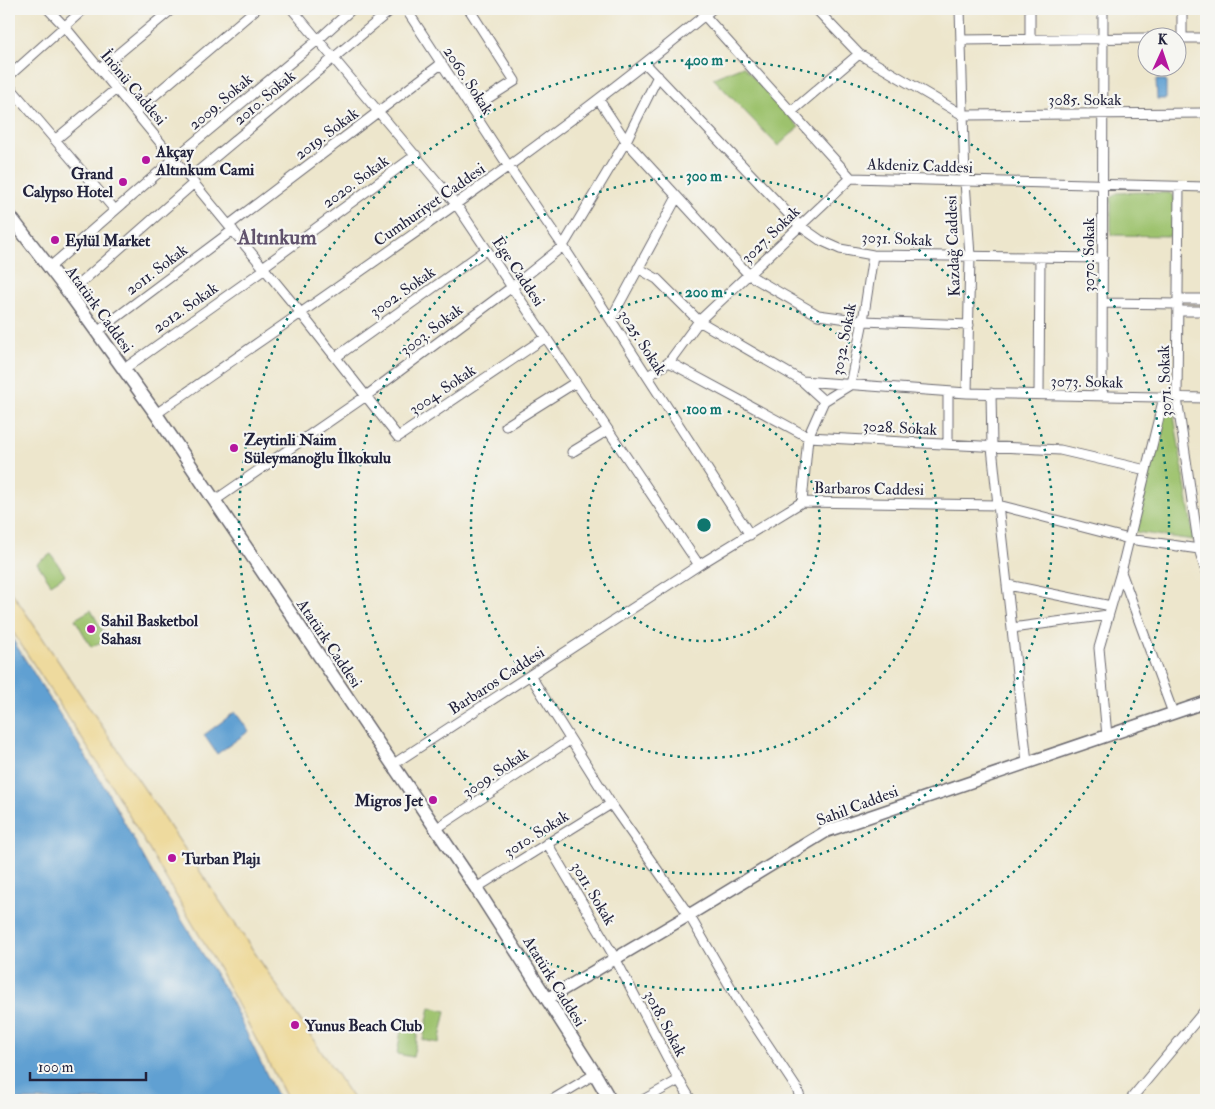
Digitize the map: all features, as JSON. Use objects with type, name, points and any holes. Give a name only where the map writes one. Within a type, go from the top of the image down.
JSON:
[{"type":"main road","name":"Atatürk Caddesi","points":[[9,215],[50,267],[156,414],[392,765],[437,828],[610,1100]]},
{"type":"street","name":"İnönü Caddesi","points":[[48,9],[231,227],[366,396]]},
{"type":"street","points":[[9,76],[84,9]]},
{"type":"street","points":[[100,69],[172,9]]},
{"type":"street","points":[[135,112],[256,9]]},
{"type":"street","name":"Ege Caddesi","points":[[292,9],[416,154],[456,204],[699,565]]},
{"type":"street","name":"2009. Sokak","points":[[50,267],[174,159],[319,39],[352,9]]},
{"type":"street","name":"2010. Sokak","points":[[69,293],[192,181],[392,9]]},
{"type":"street","name":"2060. Sokak","points":[[406,9],[509,167]]},
{"type":"street","points":[[468,9],[516,81],[471,109]]},
{"type":"street","name":"Cumhuriyet Caddesi","points":[[156,414],[509,167],[599,100],[712,9]]},
{"type":"street","points":[[816,9],[859,54],[963,115]]},
{"type":"street","name":"Kazdağ Caddesi","points":[[960,9],[965,181],[970,256],[968,393]]},
{"type":"street","points":[[1030,9],[1030,39]]},
{"type":"street","name":"3070. Sokak","points":[[1102,396],[1103,9]]},
{"type":"street","points":[[1181,28],[1182,9]]},
{"type":"street","name":"Akdeniz Caddesi","points":[[704,15],[851,178],[1103,186],[1206,187]]},
{"type":"street","points":[[961,40],[1138,38]]},
{"type":"street","points":[[1188,38],[1206,38]]},
{"type":"street","points":[[791,112],[859,54]]},
{"type":"street","name":"3031. Sokak","points":[[645,63],[800,226],[820,240],[840,249],[873,255],[1103,258]]},
{"type":"street","name":"2019. Sokak","points":[[231,227],[441,64]]},
{"type":"street","name":"3003. Sokak","points":[[214,501],[366,396],[512,287],[563,246],[626,141],[658,76]]},
{"type":"street","points":[[9,86],[115,210]]},
{"type":"street","points":[[55,140],[116,89]]},
{"type":"street","points":[[599,100],[626,141],[749,275],[818,315],[863,321],[968,325]]},
{"type":"street","name":"3085. Sokak","points":[[963,115],[1206,114]]},
{"type":"street","name":"2020. Sokak","points":[[264,268],[416,154]]},
{"type":"street","name":"3025. Sokak","points":[[509,167],[611,319],[750,535]]},
{"type":"street","name":"3027. Sokak","points":[[648,376],[668,362],[700,321],[851,178]]},
{"type":"street","name":"3071. Sokak","points":[[1179,187],[1176,398],[1206,572]]},
{"type":"street","points":[[611,319],[677,197]]},
{"type":"street","name":"2011. Sokak","points":[[97,332],[231,227]]},
{"type":"street","name":"3002. Sokak","points":[[336,357],[486,250]]},
{"type":"street","name":"3032. Sokak","points":[[824,401],[850,385],[863,321],[873,255]]},
{"type":"street","points":[[1039,394],[1040,257]]},
{"type":"street","name":"2012. Sokak","points":[[124,369],[264,268]]},
{"type":"street","points":[[638,268],[657,279],[700,321],[802,381],[824,401],[808,437],[802,502]]},
{"type":"street","points":[[1178,305],[1206,299]]},
{"type":"street","points":[[1103,303],[1178,305],[1206,311]]},
{"type":"street","name":"3004. Sokak","points":[[366,396],[398,437],[546,337]]},
{"type":"street","name":"3028. Sokak","points":[[668,362],[808,437],[1060,450],[1146,470]]},
{"type":"street","name":"3073. Sokak","points":[[802,381],[968,393],[1206,398]]},
{"type":"street","points":[[506,426],[576,382]]},
{"type":"street","points":[[948,392],[948,444]]},
{"type":"street","points":[[991,393],[992,447],[1027,762]]},
{"type":"street","points":[[1107,736],[1099,648],[1121,572],[1164,397]]},
{"type":"street","points":[[572,452],[608,430]]},
{"type":"street","name":"Barbaros Caddesi","points":[[392,765],[699,565],[802,502],[998,505],[1129,539],[1203,548]]},
{"type":"street","points":[[1121,572],[1173,713]]},
{"type":"street","points":[[1008,585],[1111,606]]},
{"type":"street","points":[[1012,628],[1108,615]]},
{"type":"street","points":[[530,675],[611,804],[689,916],[738,1000],[797,1089],[800,1100]]},
{"type":"street","name":"Sahil Caddesi","points":[[547,999],[689,916],[827,831],[1206,702]]},
{"type":"street","name":"3009. Sokak","points":[[437,828],[570,740]]},
{"type":"street","name":"3010. Sokak","points":[[476,888],[611,804]]},
{"type":"street","name":"3011. Sokak","points":[[547,844],[615,958]]},
{"type":"street","name":"3018. Sokak","points":[[615,958],[678,1080],[691,1100]]},
{"type":"street","points":[[1130,1100],[1206,1009]]},
{"type":"street","points":[[552,1100],[595,1074]]},
{"type":"street","points":[[643,1100],[678,1080]]},
{"type":"green space","points":[[743,66],[799,127],[778,146],[713,78]]},
{"type":"green space","points":[[1117,193],[1170,193],[1175,198],[1175,236],[1111,235],[1111,198]]},
{"type":"green space","points":[[1164,402],[1172,403],[1194,540],[1135,532]]},
{"type":"green space","points":[[51,554],[65,575],[51,584],[37,563]]},
{"type":"green space","name":"Sahil Basketbol Sahası","points":[[91,610],[107,639],[91,647],[75,619]]},
{"type":"green space","points":[[430,1007],[446,1011],[439,1043],[423,1040]]},
{"type":"green space","points":[[402,1024],[419,1027],[413,1057],[397,1054]]},
{"type":"sand","name":"Turban Plajı","points":[[9,588],[354,1100],[288,1100],[218,967],[104,773],[9,626]]},
{"type":"water","points":[[1156,80],[1166,80],[1166,99],[1157,99]]},
{"type":"water","points":[[9,634],[108,793],[152,872],[227,993],[279,1100],[9,1100]]},
{"type":"water","points":[[235,712],[249,731],[217,754],[204,735]]},
{"type":"place","name":"Akçay Altınkum Cami","points":[[146,160]]},
{"type":"place","name":"Grand Calypso Hotel","points":[[123,182]]},
{"type":"place","name":"Eylül Market","points":[[55,240]]},
{"type":"place","name":"Zeytinli Naim Süleymanoğlu İlkokulu","points":[[234,448]]},
{"type":"place","name":"Sahil Basketbol Sahası","points":[[91,629]]},
{"type":"place","name":"Migros Jet","points":[[433,800]]},
{"type":"place","name":"Turban Plajı","points":[[172,858]]},
{"type":"place","name":"Yunus Beach Club","points":[[295,1025]]},
{"type":"district","name":"Altınkum","points":[[277,237]]}]
